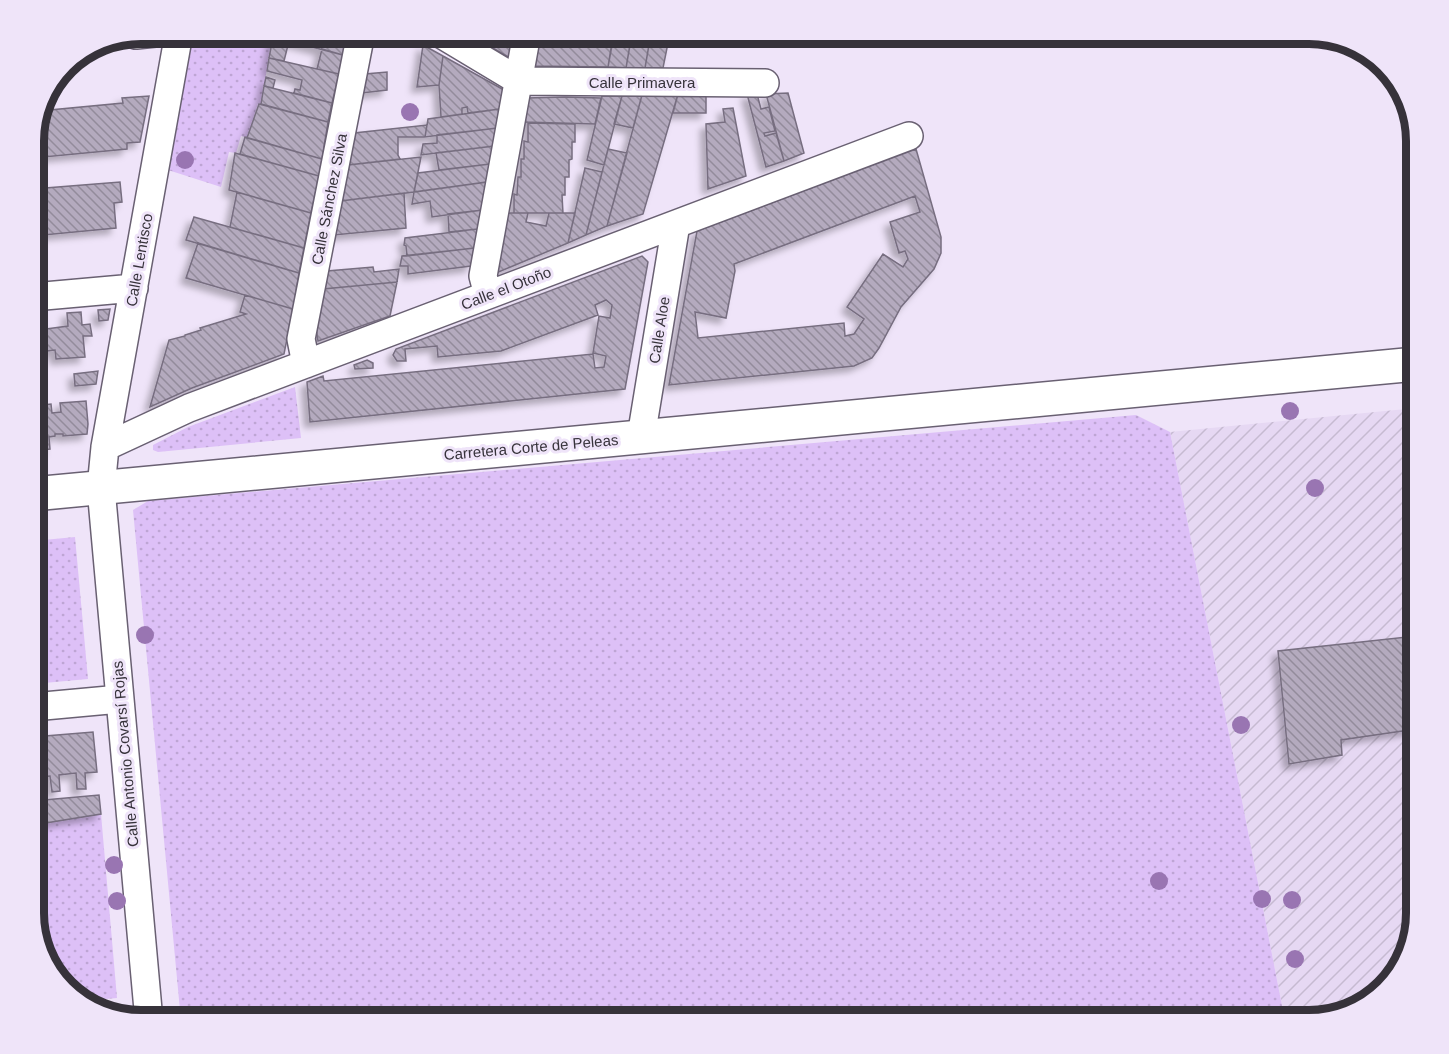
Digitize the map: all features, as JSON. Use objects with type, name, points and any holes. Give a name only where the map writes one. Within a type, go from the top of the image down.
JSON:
[{"type":"street","name":"Calle Lentisco","points":[[101,488],[105,447],[177,44]]},
{"type":"street","name":"Calle Sánchez Silva","points":[[306,364],[301,339],[360,44]]},
{"type":"street","points":[[457,44],[519,81]]},
{"type":"street","points":[[488,295],[483,276],[525,44]]},
{"type":"street","name":"Calle Primavera","points":[[519,81],[765,83]]},
{"type":"street","name":"Calle el Otoño","points":[[105,447],[189,408],[909,136]]},
{"type":"street","name":"Calle Aloe","points":[[641,437],[676,224]]},
{"type":"street","points":[[44,296],[134,288]]},
{"type":"street","name":"Carretera Corte de Peleas","points":[[44,493],[1406,365]]},
{"type":"street","name":"Calle Antonio Covarsí Rojas","points":[[101,488],[148,1010]]},
{"type":"street","points":[[44,706],[120,699]]},
{"type":"shaded area","points":[[191,44],[271,44],[261,104],[258,104],[247,138],[241,136],[236,153],[229,152],[221,187],[168,170]]},
{"type":"shaded area","points":[[295,387],[301,438],[158,452],[153,450],[153,445],[188,427]]},
{"type":"shaded area","points":[[1406,409],[1405,926],[1396,957],[1386,973],[1368,991],[1352,1001],[1328,1009],[1283,1010],[1170,432]]},
{"type":"shaded area","points":[[1136,415],[1170,432],[1283,1010],[180,1010],[133,510],[148,501]]},
{"type":"shaded area","points":[[75,537],[88,679],[44,683],[44,540]]},
{"type":"shaded area","points":[[101,814],[117,998],[95,1000],[81,991],[67,978],[56,962],[49,945],[44,920],[44,819]]},
{"type":"building","points":[[272,44],[288,44],[284,61],[269,58]]},
{"type":"building","points":[[300,44],[345,44],[343,55]]},
{"type":"building","points":[[486,44],[513,44],[510,58]]},
{"type":"building","points":[[538,44],[612,44],[608,67],[533,66]]},
{"type":"building","points":[[612,44],[630,44],[626,68],[608,67]]},
{"type":"building","points":[[630,44],[649,44],[645,68],[626,68]]},
{"type":"building","points":[[649,44],[668,44],[663,68],[645,68]]},
{"type":"building","points":[[423,45],[443,56],[439,85],[417,87]]},
{"type":"building","points":[[322,49],[343,55],[339,74],[317,69]]},
{"type":"building","points":[[443,56],[504,90],[500,109],[468,113],[467,107],[462,108],[462,114],[441,117],[439,85]]},
{"type":"building","points":[[269,58],[339,74],[332,103],[294,93],[295,89],[300,90],[302,80],[267,71]]},
{"type":"building","points":[[387,72],[387,90],[362,93],[365,74]]},
{"type":"building","points":[[266,77],[275,80],[273,88],[264,86]]},
{"type":"building","points":[[264,86],[332,103],[328,122],[261,104]]},
{"type":"building","points":[[788,93],[804,153],[784,161],[766,94]]},
{"type":"building","points":[[678,94],[706,94],[706,113],[673,113]]},
{"type":"building","points":[[678,94],[643,214],[607,226],[642,95]]},
{"type":"building","points":[[747,94],[757,94],[761,109],[769,107],[775,131],[764,133],[765,136],[776,133],[784,161],[766,167]]},
{"type":"building","points":[[642,95],[633,128],[614,124],[622,96]]},
{"type":"building","points":[[149,96],[140,142],[127,143],[127,149],[44,157],[44,134],[49,110],[123,103],[122,98]]},
{"type":"building","points":[[602,96],[622,96],[604,165],[587,160]]},
{"type":"building","points":[[526,98],[601,98],[595,124],[523,122]]},
{"type":"building","points":[[259,104],[328,122],[322,159],[247,138]]},
{"type":"building","points":[[733,108],[746,176],[708,189],[706,124],[725,122],[723,109]]},
{"type":"building","points":[[500,109],[497,128],[425,137],[428,119]]},
{"type":"building","points":[[528,123],[575,124],[575,142],[572,142],[569,177],[565,177],[565,195],[562,195],[563,213],[514,213],[514,194],[517,195],[518,177],[521,177],[524,141],[528,142]]},
{"type":"building","points":[[427,125],[425,137],[398,137],[400,159],[348,165],[354,133]]},
{"type":"building","points":[[497,128],[494,146],[421,155],[423,144],[437,143],[437,135]]},
{"type":"building","points":[[245,137],[322,159],[319,176],[240,154]]},
{"type":"building","points":[[494,146],[490,164],[439,170],[436,153]]},
{"type":"building","points":[[608,149],[627,153],[607,226],[586,235]]},
{"type":"building","points":[[916,149],[941,237],[941,253],[934,269],[901,307],[872,358],[854,366],[669,385],[697,231]],"holes":[[[915,196],[920,212],[890,222],[899,253],[905,251],[908,259],[903,267],[883,254],[847,307],[864,319],[854,334],[845,336],[844,323],[698,338],[695,312],[726,318],[735,271],[734,264]]]},
{"type":"building","points":[[235,153],[319,176],[311,213],[229,190]]},
{"type":"building","points":[[421,157],[414,192],[341,201],[348,165]]},
{"type":"building","points":[[490,164],[487,182],[414,192],[418,173]]},
{"type":"building","points":[[585,168],[602,172],[586,235],[568,243]]},
{"type":"building","points":[[120,182],[122,202],[114,203],[116,228],[44,235],[44,188]]},
{"type":"building","points":[[487,182],[482,210],[432,217],[430,201],[412,204],[414,192]]},
{"type":"building","points":[[237,192],[311,213],[304,248],[230,227]]},
{"type":"building","points":[[404,193],[406,228],[334,235],[341,201]]},
{"type":"building","points":[[482,210],[478,229],[449,232],[448,214]]},
{"type":"building","points":[[506,213],[528,213],[526,222],[546,226],[549,213],[575,213],[568,243],[496,273]]},
{"type":"building","points":[[194,217],[304,248],[299,273],[186,240]]},
{"type":"building","points":[[478,229],[474,248],[407,256],[405,238]]},
{"type":"building","points":[[198,243],[299,273],[293,309],[186,278]]},
{"type":"building","points":[[474,248],[471,266],[408,274],[408,266],[400,266],[402,256]]},
{"type":"building","points":[[642,256],[648,262],[625,389],[310,422],[307,382],[323,376],[324,381],[593,354],[595,368],[604,367],[606,356],[593,353],[599,316],[610,318],[612,305],[606,300],[595,305],[598,315],[501,351],[438,357],[437,346],[405,349],[406,361],[397,361],[393,355],[396,349]]},
{"type":"building","points":[[373,267],[374,272],[399,269],[397,282],[323,289],[327,271]]},
{"type":"building","points":[[397,282],[390,316],[318,341],[316,328],[323,289]]},
{"type":"building","points":[[245,295],[293,309],[284,354],[192,388],[150,407],[169,340],[246,314],[240,312]]},
{"type":"building","points":[[110,309],[108,320],[99,321],[98,310]]},
{"type":"building","points":[[81,312],[82,325],[90,324],[92,336],[83,336],[85,357],[56,359],[55,350],[47,351],[47,360],[44,360],[44,328],[68,326],[67,313]]},
{"type":"building","points":[[367,360],[373,363],[373,368],[355,369],[354,365]]},
{"type":"building","points":[[98,371],[96,384],[75,386],[74,374]]},
{"type":"building","points":[[86,401],[87,434],[63,436],[63,434],[55,434],[49,437],[50,449],[44,450],[44,405],[51,404],[52,413],[61,412],[60,403]]},
{"type":"building","points":[[1406,637],[1406,730],[1341,740],[1342,755],[1289,764],[1278,651]]},
{"type":"building","points":[[93,732],[97,772],[85,773],[86,789],[77,789],[76,773],[59,775],[60,791],[52,792],[50,776],[44,776],[44,736]]},
{"type":"building","points":[[99,795],[101,814],[44,823],[44,800]]}]
